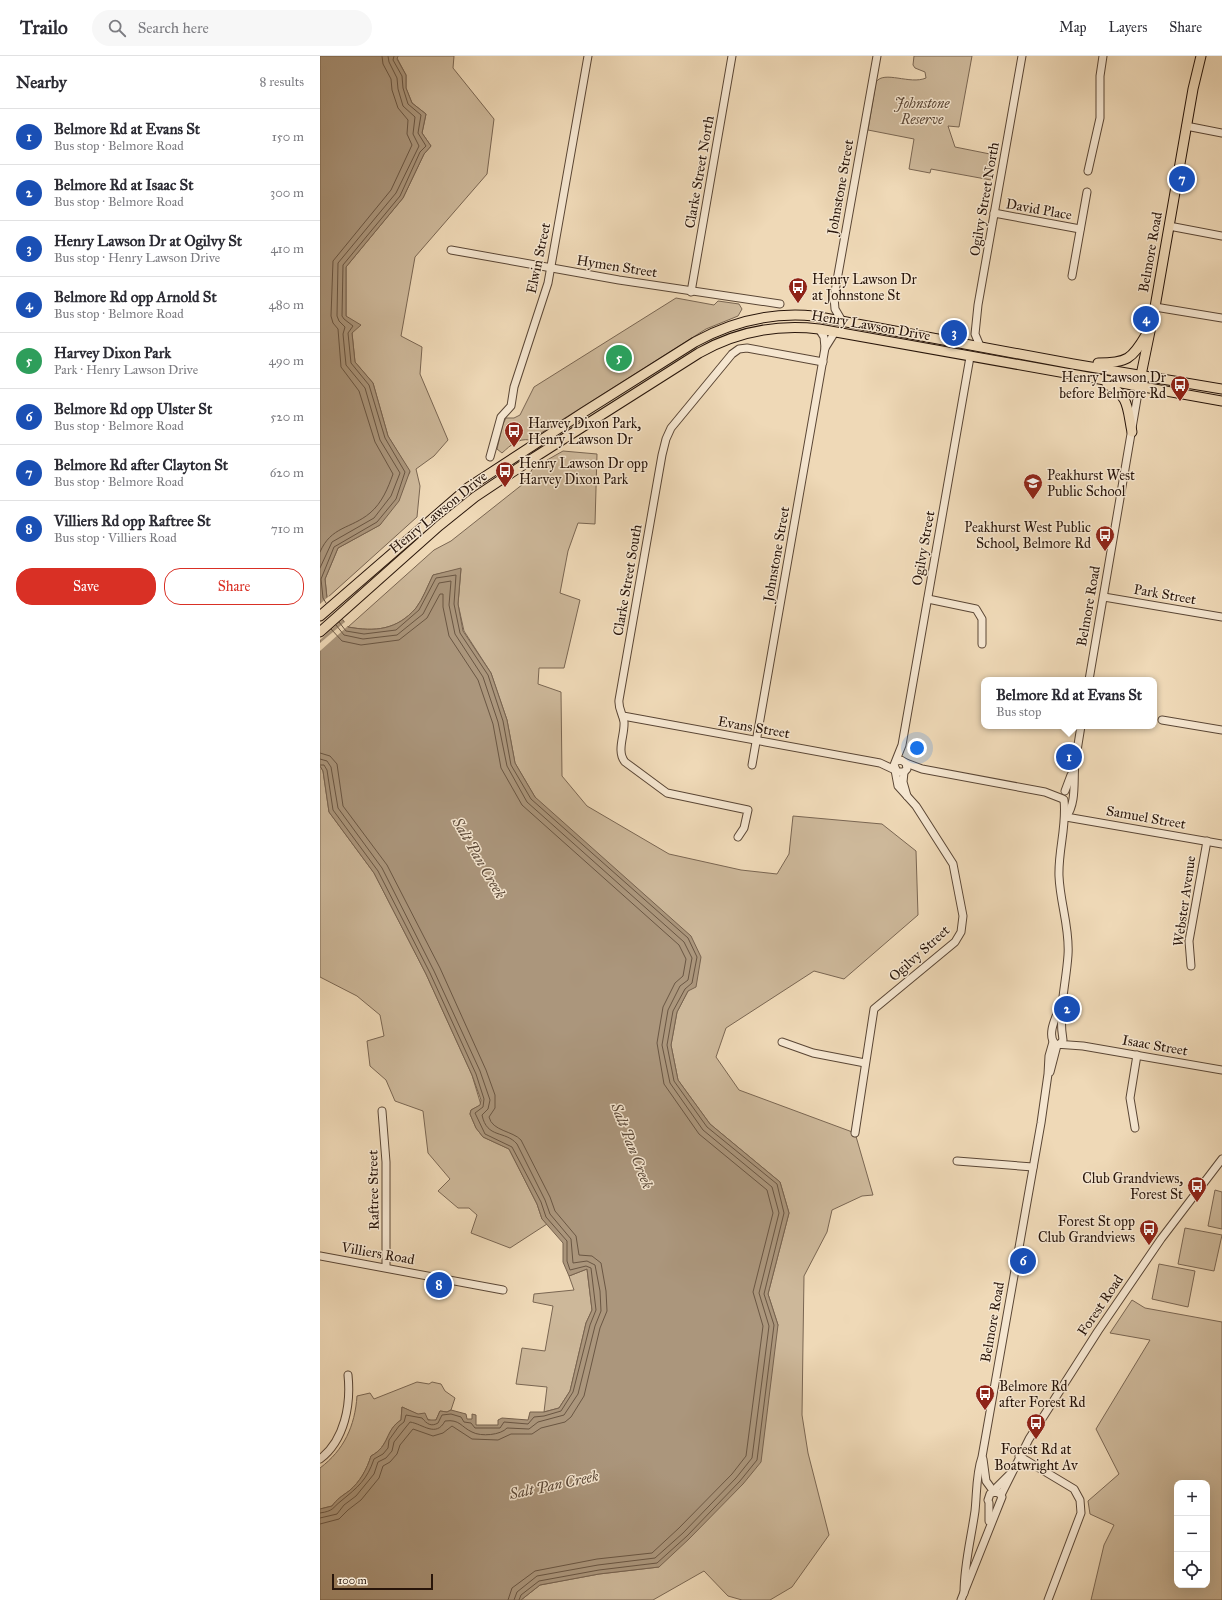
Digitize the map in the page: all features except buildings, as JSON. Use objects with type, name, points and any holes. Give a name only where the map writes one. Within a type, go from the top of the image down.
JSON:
[{"type":"main road","name":"Belmore Road","points":[[1193,89],[1196,56]]},
{"type":"main road","name":"Belmore Road","points":[[1139,387],[1140,374],[1155,307],[1186,126],[1201,56]]},
{"type":"main road","name":"Henry Lawson Drive","points":[[320,616],[469,487],[695,342],[725,327],[753,319],[784,315],[814,316],[842,320],[1073,364],[1140,374],[1222,389]]},
{"type":"main road","points":[[1073,364],[1118,363],[1128,360],[1136,352],[1151,326]]},
{"type":"main road","name":"Henry Lawson Drive","points":[[320,632],[424,539],[475,497],[554,444],[661,377],[721,342],[744,334],[767,329],[790,327],[819,329],[1102,381],[1222,401]]},
{"type":"main road","points":[[1102,381],[1124,396],[1129,409],[1132,432]]},
{"type":"street","name":"Elwin Street","points":[[490,457],[501,417],[511,406],[512,393],[551,268],[588,56]]},
{"type":"street","name":"Clarke Street North","points":[[691,292],[732,56]]},
{"type":"street","name":"Johnstone Street","points":[[842,320],[835,309],[834,297],[877,56]]},
{"type":"street","name":"Ogilvy Street North","points":[[980,346],[975,334],[978,313],[1022,56]]},
{"type":"street","points":[[1088,171],[1100,113],[1099,81],[1103,56]]},
{"type":"street","points":[[1186,126],[1222,133]]},
{"type":"street","name":"David Place","points":[[1072,276],[1086,192]]},
{"type":"street","name":"David Place","points":[[994,213],[1080,229]]},
{"type":"street","points":[[1169,226],[1222,236]]},
{"type":"street","name":"Hymen Street","points":[[451,250],[691,292],[780,304]]},
{"type":"street","points":[[1155,307],[1222,318]]},
{"type":"street","points":[[819,329],[824,337],[826,348]]},
{"type":"street","name":"Johnstone Street","points":[[752,765],[823,362],[826,348],[835,332]]},
{"type":"street","name":"Clarke Street South","points":[[738,837],[744,828],[748,810],[666,793],[625,762],[621,752],[624,729],[623,716],[619,709],[619,700],[662,455],[668,433],[732,354],[739,349],[754,349],[823,362]]},
{"type":"street","name":"Ogilvy Street","points":[[897,761],[902,745],[970,357]]},
{"type":"street","name":"Belmore Road","points":[[1090,677],[1139,387]]},
{"type":"street","name":"Park Street","points":[[1104,597],[1222,617]]},
{"type":"street","points":[[928,599],[976,609],[982,619],[982,644]]},
{"type":"street","name":"Evans Street","points":[[623,716],[880,763],[895,770]]},
{"type":"street","points":[[1162,720],[1222,730]]},
{"type":"street","name":"Belmore Road","points":[[962,1597],[977,1494],[978,1474],[1033,1167],[1048,1074],[1052,1068],[1058,1041],[1068,954],[1068,936],[1059,870],[1066,816],[1069,812],[1067,796],[1075,763],[1081,729]]},
{"type":"street","name":"Ogilvy Street","points":[[902,745],[906,762]]},
{"type":"street","points":[[922,769],[898,773],[894,766],[897,761],[906,762],[922,769],[1067,796]]},
{"type":"street","name":"Evans Street","points":[[880,763],[897,761]]},
{"type":"street","points":[[905,772],[908,766],[906,762]]},
{"type":"street","name":"Ogilvy Street","points":[[855,1133],[874,1009],[949,947],[959,937],[962,927],[960,895],[953,864],[907,796],[898,786],[895,770]]},
{"type":"street","name":"Ogilvy Street","points":[[905,772],[903,782],[907,796]]},
{"type":"street","name":"Samuel Street","points":[[1066,816],[1222,844]]},
{"type":"street","name":"Webster Avenue","points":[[1191,966],[1190,941],[1207,841]]},
{"type":"street","name":"Isaac Street","points":[[1058,1041],[1222,1070]]},
{"type":"street","points":[[782,1042],[812,1053],[865,1063]]},
{"type":"street","points":[[1135,1128],[1130,1098],[1137,1055]]},
{"type":"street","name":"Raftree Street","points":[[382,1111],[387,1168],[386,1267]]},
{"type":"street","name":"Forest Road","points":[[997,1493],[1011,1474],[1019,1456],[1050,1405],[1122,1295],[1161,1239],[1222,1158]]},
{"type":"street","points":[[957,1161],[1033,1167]]},
{"type":"street","name":"Villiers Road","points":[[320,1256],[386,1267],[503,1290]]},
{"type":"street","points":[[320,1459],[330,1450],[343,1428],[349,1394],[348,1375]]},
{"type":"street","name":"Belmore Road","points":[[982,1456],[986,1480],[997,1493]]},
{"type":"street","points":[[1019,1456],[1074,1489],[1080,1500],[1081,1513],[1048,1600]]},
{"type":"street","points":[[962,1597],[988,1531],[997,1506],[1002,1501],[997,1493],[990,1494],[988,1502],[988,1531]]},
{"type":"street","points":[[977,1494],[983,1495],[988,1502],[997,1506]]},
{"type":"green space","points":[[398,56],[454,56],[453,68],[494,119],[487,174],[415,257],[401,336],[422,347],[420,374],[448,440],[434,456],[416,469],[420,486],[417,517],[327,598],[325,579],[338,548],[380,525],[410,472],[388,436],[373,383],[355,362],[352,333],[346,316],[346,267],[403,198],[424,154],[431,146],[422,133],[426,114],[412,103],[406,88],[406,75],[397,58]]},
{"type":"green space","name":"Johnstone Reserve","points":[[914,56],[972,56],[959,127],[948,126],[955,147],[995,155],[991,180],[931,169],[930,173],[909,169],[914,139],[868,130],[876,82],[885,77],[913,80],[926,78],[925,72],[915,68],[913,65]]},
{"type":"green space","points":[[676,298],[714,305],[718,301],[739,304],[742,309],[738,316],[706,329],[530,440],[518,441],[502,453],[497,449],[503,424],[506,418],[514,418],[520,415],[534,387]]},
{"type":"green space","points":[[563,451],[597,454],[595,524],[578,523],[568,551],[560,593],[580,600],[564,668],[539,668],[538,684],[561,692],[562,776],[587,806],[669,854],[741,870],[777,874],[789,854],[793,816],[882,824],[916,851],[918,915],[844,979],[814,971],[726,1028],[716,1057],[739,1090],[855,1133],[873,1195],[862,1196],[832,1210],[827,1232],[804,1276],[802,1415],[808,1453],[829,1535],[792,1587],[770,1600],[742,1600],[728,1596],[704,1571],[653,1600],[521,1600],[540,1585],[599,1574],[659,1567],[778,1325],[768,1294],[789,1213],[780,1182],[710,1124],[678,1080],[671,1045],[677,1012],[688,991],[535,797],[515,763],[507,720],[491,673],[464,631],[458,604],[461,569],[433,575],[419,604],[401,621],[385,628],[358,629],[348,627],[434,550],[451,541],[523,484],[533,468]]},
{"type":"green space","points":[[320,766],[323,771],[329,812],[374,873],[426,974],[472,1075],[481,1105],[471,1110],[470,1114],[476,1128],[483,1137],[509,1149],[537,1204],[542,1219],[547,1224],[510,1248],[471,1233],[477,1215],[469,1208],[458,1208],[438,1191],[450,1179],[428,1153],[423,1111],[395,1101],[386,1080],[370,1066],[367,1041],[384,1036],[380,1015],[357,996],[320,977]]},
{"type":"green space","points":[[1215,1190],[1222,1192],[1222,1229],[1208,1226]]},
{"type":"green space","points":[[1185,1228],[1222,1235],[1214,1271],[1178,1264]]},
{"type":"green space","points":[[1159,1264],[1195,1271],[1188,1307],[1152,1299]]},
{"type":"green space","points":[[587,1269],[592,1310],[586,1323],[570,1391],[559,1408],[544,1412],[547,1387],[516,1384],[522,1348],[545,1351],[553,1306],[533,1302],[534,1294],[574,1290],[569,1276]]},
{"type":"green space","points":[[1132,1300],[1145,1308],[1222,1322],[1222,1600],[1091,1600],[1104,1545],[1114,1525],[1090,1514],[1088,1501],[1119,1474],[1096,1429],[1150,1340],[1110,1333]]},
{"type":"green space","points":[[417,1382],[429,1384],[432,1382],[441,1384],[445,1391],[455,1398],[451,1410],[447,1412],[440,1411],[436,1420],[432,1421],[402,1407],[401,1420],[392,1428],[381,1448],[371,1456],[357,1484],[338,1499],[332,1506],[320,1509],[320,1468],[336,1453],[347,1436],[354,1417],[357,1396],[370,1393],[374,1399]]},
{"type":"water","name":"Salt Pan Creek","points":[[320,56],[398,56],[397,59],[406,75],[406,88],[412,103],[426,114],[422,133],[431,146],[424,154],[403,198],[346,267],[346,316],[361,325],[352,333],[355,362],[373,383],[388,436],[410,471],[399,501],[380,525],[338,548],[325,579],[327,598],[348,627],[358,629],[385,628],[401,621],[416,608],[433,575],[461,568],[458,604],[463,631],[491,673],[507,720],[515,763],[535,797],[691,936],[701,957],[696,987],[688,991],[677,1012],[671,1045],[678,1080],[710,1124],[780,1182],[789,1213],[768,1294],[778,1325],[761,1462],[743,1484],[659,1567],[599,1574],[540,1585],[521,1600],[320,1600],[320,1509],[332,1506],[338,1499],[357,1484],[371,1456],[381,1448],[392,1428],[401,1420],[402,1407],[418,1414],[425,1413],[428,1420],[436,1420],[440,1411],[447,1412],[451,1410],[466,1414],[467,1419],[472,1419],[472,1414],[476,1415],[476,1425],[498,1425],[498,1420],[502,1418],[528,1420],[530,1412],[544,1412],[559,1408],[570,1391],[586,1323],[592,1310],[587,1269],[569,1276],[563,1262],[563,1243],[542,1219],[537,1204],[509,1149],[483,1137],[476,1128],[470,1114],[471,1110],[480,1105],[481,1100],[472,1075],[426,974],[374,873],[329,812],[323,771],[320,766]]},
{"type":"pier","points":[[329,596],[344,618],[320,640],[320,604]]},
{"type":"pier","points":[[346,621],[349,625],[320,651],[320,643]]},
{"type":"place","name":"Belmore Rd after Clayton St","points":[[1182,179]]},
{"type":"place","name":"Henry Lawson Dr at Johnstone St","points":[[798,304]]},
{"type":"place","name":"Belmore Rd opp Arnold St","points":[[1146,319]]},
{"type":"place","name":"Henry Lawson Dr at Ogilvy St","points":[[954,333]]},
{"type":"place","name":"Harvey Dixon Park","points":[[619,358]]},
{"type":"place","name":"Henry Lawson Dr before Belmore Rd","points":[[1180,402]]},
{"type":"place","name":"Harvey Dixon Park, Henry Lawson Dr","points":[[514,448]]},
{"type":"place","name":"Henry Lawson Dr opp Harvey Dixon Park","points":[[505,488]]},
{"type":"place","name":"Peakhurst West Public School","points":[[1033,500]]},
{"type":"place","name":"Peakhurst West Public School, Belmore Rd","points":[[1105,552]]},
{"type":"place","name":"Belmore Rd at Evans St","points":[[1069,757]]},
{"type":"place","name":"Belmore Rd at Isaac St","points":[[1067,1009]]},
{"type":"place","name":"Club Grandviews, Forest St","points":[[1197,1203]]},
{"type":"place","name":"Forest St opp Club Grandviews","points":[[1149,1246]]},
{"type":"place","name":"Belmore Rd opp Ulster St","points":[[1023,1261]]},
{"type":"place","name":"Villiers Rd opp Raftree St","points":[[439,1285]]},
{"type":"place","name":"Belmore Rd after Forest Rd","points":[[985,1411]]},
{"type":"place","name":"Forest Rd at Boatwright Av","points":[[1036,1440]]}]
